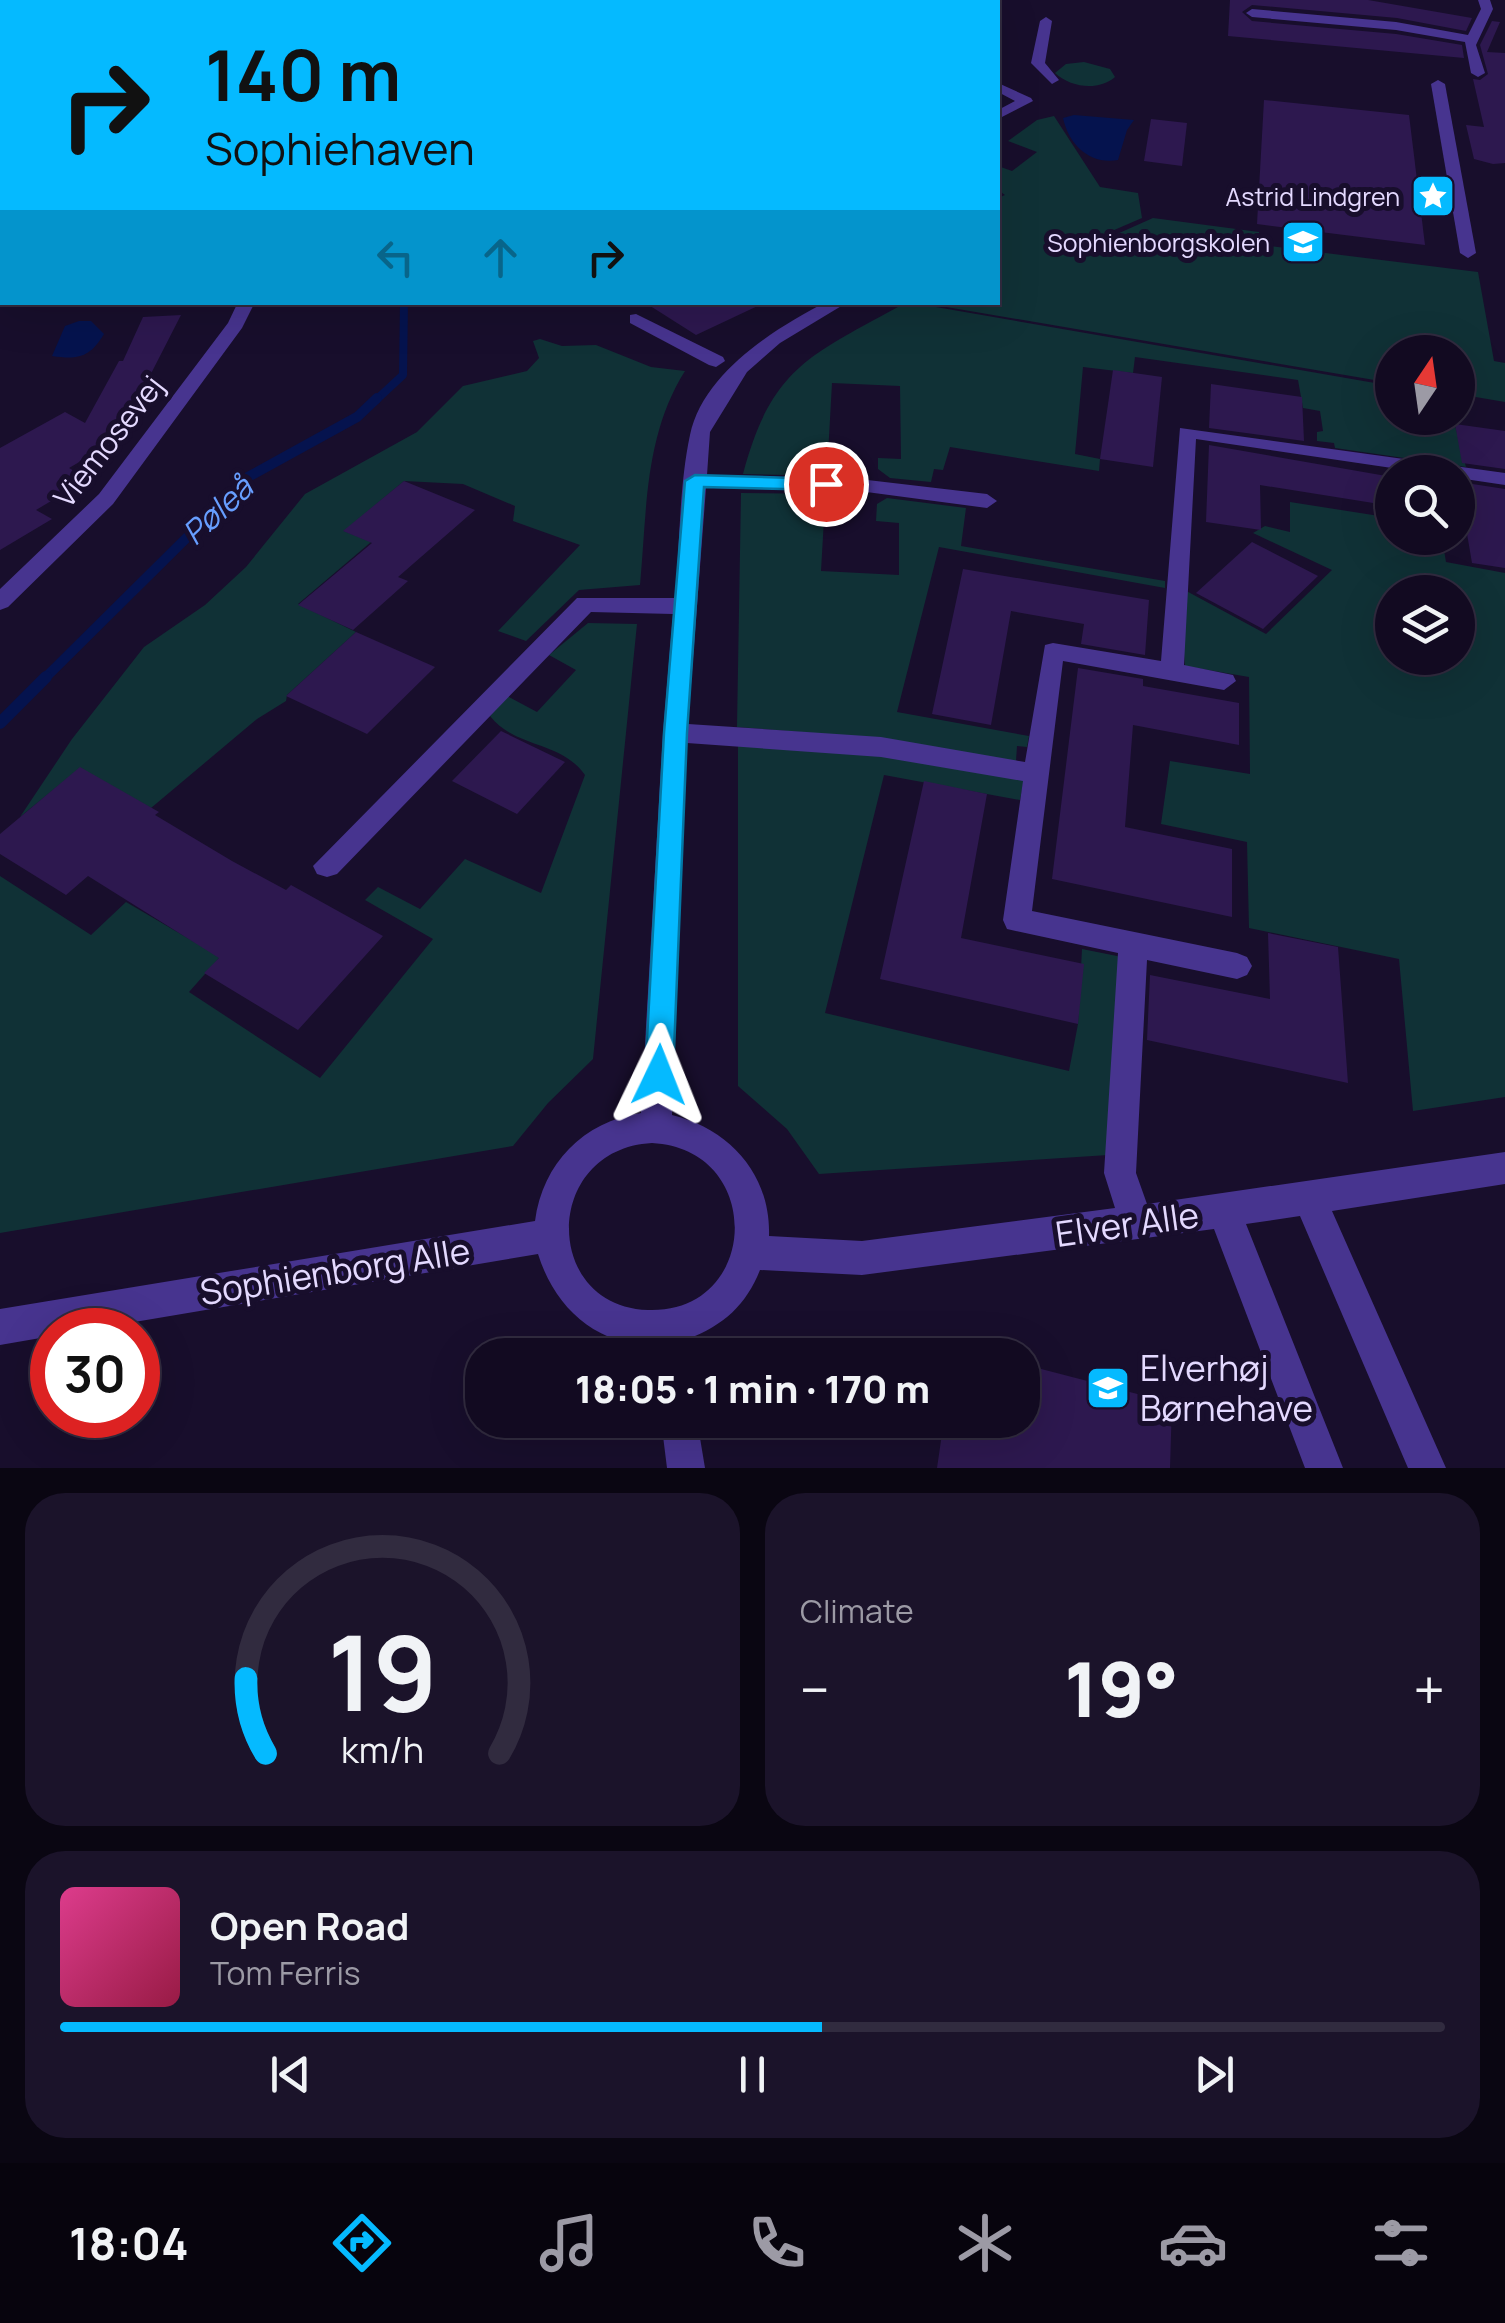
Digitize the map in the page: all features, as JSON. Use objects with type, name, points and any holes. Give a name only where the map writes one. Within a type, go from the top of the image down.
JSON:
[{"type":"street","points":[[1478,73],[1470,46],[1486,4],[1505,11]]},
{"type":"street","points":[[1252,13],[1396,26],[1473,40]]},
{"type":"street","points":[[1046,21],[1038,63],[1052,80]]},
{"type":"street","points":[[1438,84],[1468,253]]},
{"type":"street","points":[[1000,88],[1026,101],[1000,117]]},
{"type":"street","points":[[1000,119],[1017,126]]},
{"type":"street","name":"Viemosevej","points":[[0,602],[106,500],[236,324],[246,305]]},
{"type":"street","points":[[656,1127],[675,733],[700,432],[716,396],[740,366],[765,344],[835,305]]},
{"type":"street","points":[[636,319],[716,361]]},
{"type":"street","points":[[1172,672],[1187,432],[1505,479]]},
{"type":"street","points":[[695,481],[859,485],[987,500]]},
{"type":"street","points":[[327,866],[585,604],[685,606]]},
{"type":"street","points":[[1224,680],[1053,651],[1017,920],[1237,966]]},
{"type":"street","points":[[675,733],[882,747],[1036,774]]},
{"type":"street","points":[[1133,944],[1120,1173],[1137,1223]]},
{"type":"street","points":[[662,1338],[601,1318],[575,1297],[558,1268],[552,1236],[556,1205],[582,1158],[619,1134],[656,1127],[681,1129],[704,1138],[730,1159],[747,1188],[751,1205],[748,1252],[727,1292],[673,1338]]},
{"type":"street","name":"Elver Alle","points":[[748,1252],[862,1258],[1224,1211],[1505,1168]]},
{"type":"street","points":[[1309,1198],[1427,1468]]},
{"type":"street","points":[[1224,1211],[1324,1468]]},
{"type":"street","name":"Sophienborg Alle","points":[[0,1327],[552,1236]]},
{"type":"street","points":[[682,1438],[686,1468]]},
{"type":"green space","points":[[1084,62],[1110,69],[1115,77],[1085,86],[1055,73],[1066,64]]},
{"type":"green space","points":[[1054,116],[1100,187],[1138,193],[1142,218],[1084,243],[1081,250],[1153,218],[1259,232],[1259,240],[1269,246],[1478,272],[1494,361],[1505,363],[1505,402],[1475,397],[1475,335],[1375,335],[1375,380],[935,305],[1000,305],[1000,197],[1005,195],[1000,191],[1000,167],[1012,171],[1037,152],[1008,141],[1037,120]]},
{"type":"green space","points":[[901,305],[924,305],[1375,383],[1375,435],[1458,435],[1463,455],[1383,455],[1335,448],[1334,443],[1317,441],[1317,432],[1323,431],[1320,411],[1303,408],[1298,380],[1135,357],[1133,373],[1083,367],[1075,454],[1100,459],[1099,471],[950,447],[943,470],[934,469],[931,482],[890,478],[878,469],[878,458],[901,459],[900,386],[832,383],[828,455],[849,457],[849,467],[836,476],[743,474],[768,408],[783,385],[822,350]]},
{"type":"green space","points":[[540,339],[562,346],[596,345],[651,367],[685,371],[662,421],[655,448],[640,585],[579,590],[526,641],[498,631],[580,545],[513,521],[515,506],[463,484],[404,481],[344,531],[371,542],[298,604],[356,632],[287,695],[286,701],[257,719],[151,808],[80,768],[20,817],[72,739],[144,647],[205,605],[246,567],[305,494],[417,432],[463,386],[527,371],[539,358],[533,341]]},
{"type":"green space","points":[[741,493],[834,494],[848,503],[847,519],[824,519],[821,571],[899,575],[899,523],[876,521],[877,504],[887,498],[966,508],[961,546],[1165,581],[1165,588],[939,547],[897,712],[1029,736],[1027,747],[1017,746],[1016,761],[877,738],[737,727]]},
{"type":"green space","points":[[1290,502],[1375,515],[1375,555],[1445,555],[1446,562],[1505,573],[1505,1097],[1413,1111],[1399,959],[1249,928],[1247,842],[1161,824],[1170,761],[1250,774],[1249,677],[1185,666],[1179,587],[1266,634],[1332,570],[1253,533],[1265,526],[1290,532]]},
{"type":"green space","points":[[588,623],[637,624],[593,1059],[548,1103],[513,1146],[0,1233],[0,876],[91,935],[126,902],[220,957],[189,992],[320,1078],[433,939],[365,900],[378,887],[420,909],[465,859],[541,893],[585,775],[563,756],[512,734],[490,716],[507,696],[537,712],[576,670],[549,655]]},
{"type":"green space","points":[[738,745],[888,753],[1024,779],[1020,800],[884,775],[825,1013],[1069,1071],[1078,1024],[1082,949],[1122,957],[1108,1155],[819,1174],[787,1129],[738,1086]]},
{"type":"shaded area","points":[[1074,115],[1134,120],[1118,160],[1098,159],[1082,151],[1070,137],[1063,118]]},
{"type":"shaded area","points":[[91,321],[104,334],[99,342],[83,355],[52,356],[65,326]]},
{"type":"building","points":[[1230,0],[1368,0],[1472,18],[1466,31],[1397,18],[1252,5],[1242,12],[1252,21],[1396,34],[1462,45],[1464,58],[1228,36]]},
{"type":"building","points":[[1492,21],[1500,22],[1487,52],[1505,53],[1505,163],[1493,164],[1474,159],[1466,125],[1484,127],[1473,79],[1480,80],[1488,74],[1480,45]]},
{"type":"building","points":[[1264,100],[1409,115],[1425,245],[1257,224]]},
{"type":"building","points":[[1151,119],[1187,123],[1182,166],[1144,161]]},
{"type":"building","points":[[649,305],[760,305],[696,335]]},
{"type":"building","points":[[181,315],[117,440],[69,468],[88,479],[36,510],[52,519],[0,550],[0,448],[65,412],[85,423],[119,361],[123,361],[143,317]]},
{"type":"building","points":[[1113,370],[1162,377],[1153,467],[1100,459]]},
{"type":"building","points":[[1211,384],[1302,397],[1304,441],[1209,428]]},
{"type":"building","points":[[1475,427],[1505,431],[1505,469],[1475,465],[1475,455],[1461,455],[1457,435],[1475,435]]},
{"type":"building","points":[[1209,445],[1375,474],[1375,503],[1260,485],[1261,530],[1206,522]]},
{"type":"building","points":[[404,481],[475,510],[398,577],[408,581],[353,630],[298,605],[372,543],[343,531]]},
{"type":"building","points":[[1475,484],[1505,489],[1505,568],[1472,563]]},
{"type":"building","points":[[1252,542],[1318,576],[1263,629],[1196,593]]},
{"type":"building","points":[[963,569],[1149,600],[1145,655],[1081,644],[1084,624],[1011,611],[991,725],[932,714]]},
{"type":"building","points":[[356,632],[435,667],[367,734],[286,696]]},
{"type":"building","points":[[1078,668],[1143,679],[1143,686],[1239,703],[1239,745],[1133,725],[1125,827],[1232,849],[1232,917],[1052,879]]},
{"type":"building","points":[[501,731],[565,762],[517,814],[452,781]]},
{"type":"building","points":[[80,767],[159,812],[155,815],[232,861],[286,890],[291,885],[383,936],[298,1030],[204,973],[219,958],[88,876],[66,895],[0,854],[0,834]]},
{"type":"building","points":[[924,781],[987,794],[961,938],[1084,964],[1078,1024],[880,979]]},
{"type":"building","points":[[1268,933],[1338,947],[1348,1083],[1147,1040],[1150,975],[1270,999]]},
{"type":"building","points":[[1040,1369],[1172,1403],[1170,1468],[937,1468],[941,1438],[1040,1438]]},
{"type":"waterway","name":"Pøleå","points":[[375,401],[403,375],[404,305]]},
{"type":"waterway","name":"Pøleå","points":[[43,680],[248,477],[357,417],[377,398]]},
{"type":"waterway","name":"Pøleå","points":[[43,680],[46,677]]},
{"type":"waterway","name":"Pøleå","points":[[0,723],[43,680]]},
{"type":"place","name":"Astrid Lindgren","points":[[1433,196]]},
{"type":"place","name":"Sophienborgskolen","points":[[1303,242]]},
{"type":"place","name":"Elverhøj Børnehave","points":[[1108,1388]]},
{"type":"route","points":[[659,1075],[675,733],[695,481],[826,484]]}]
